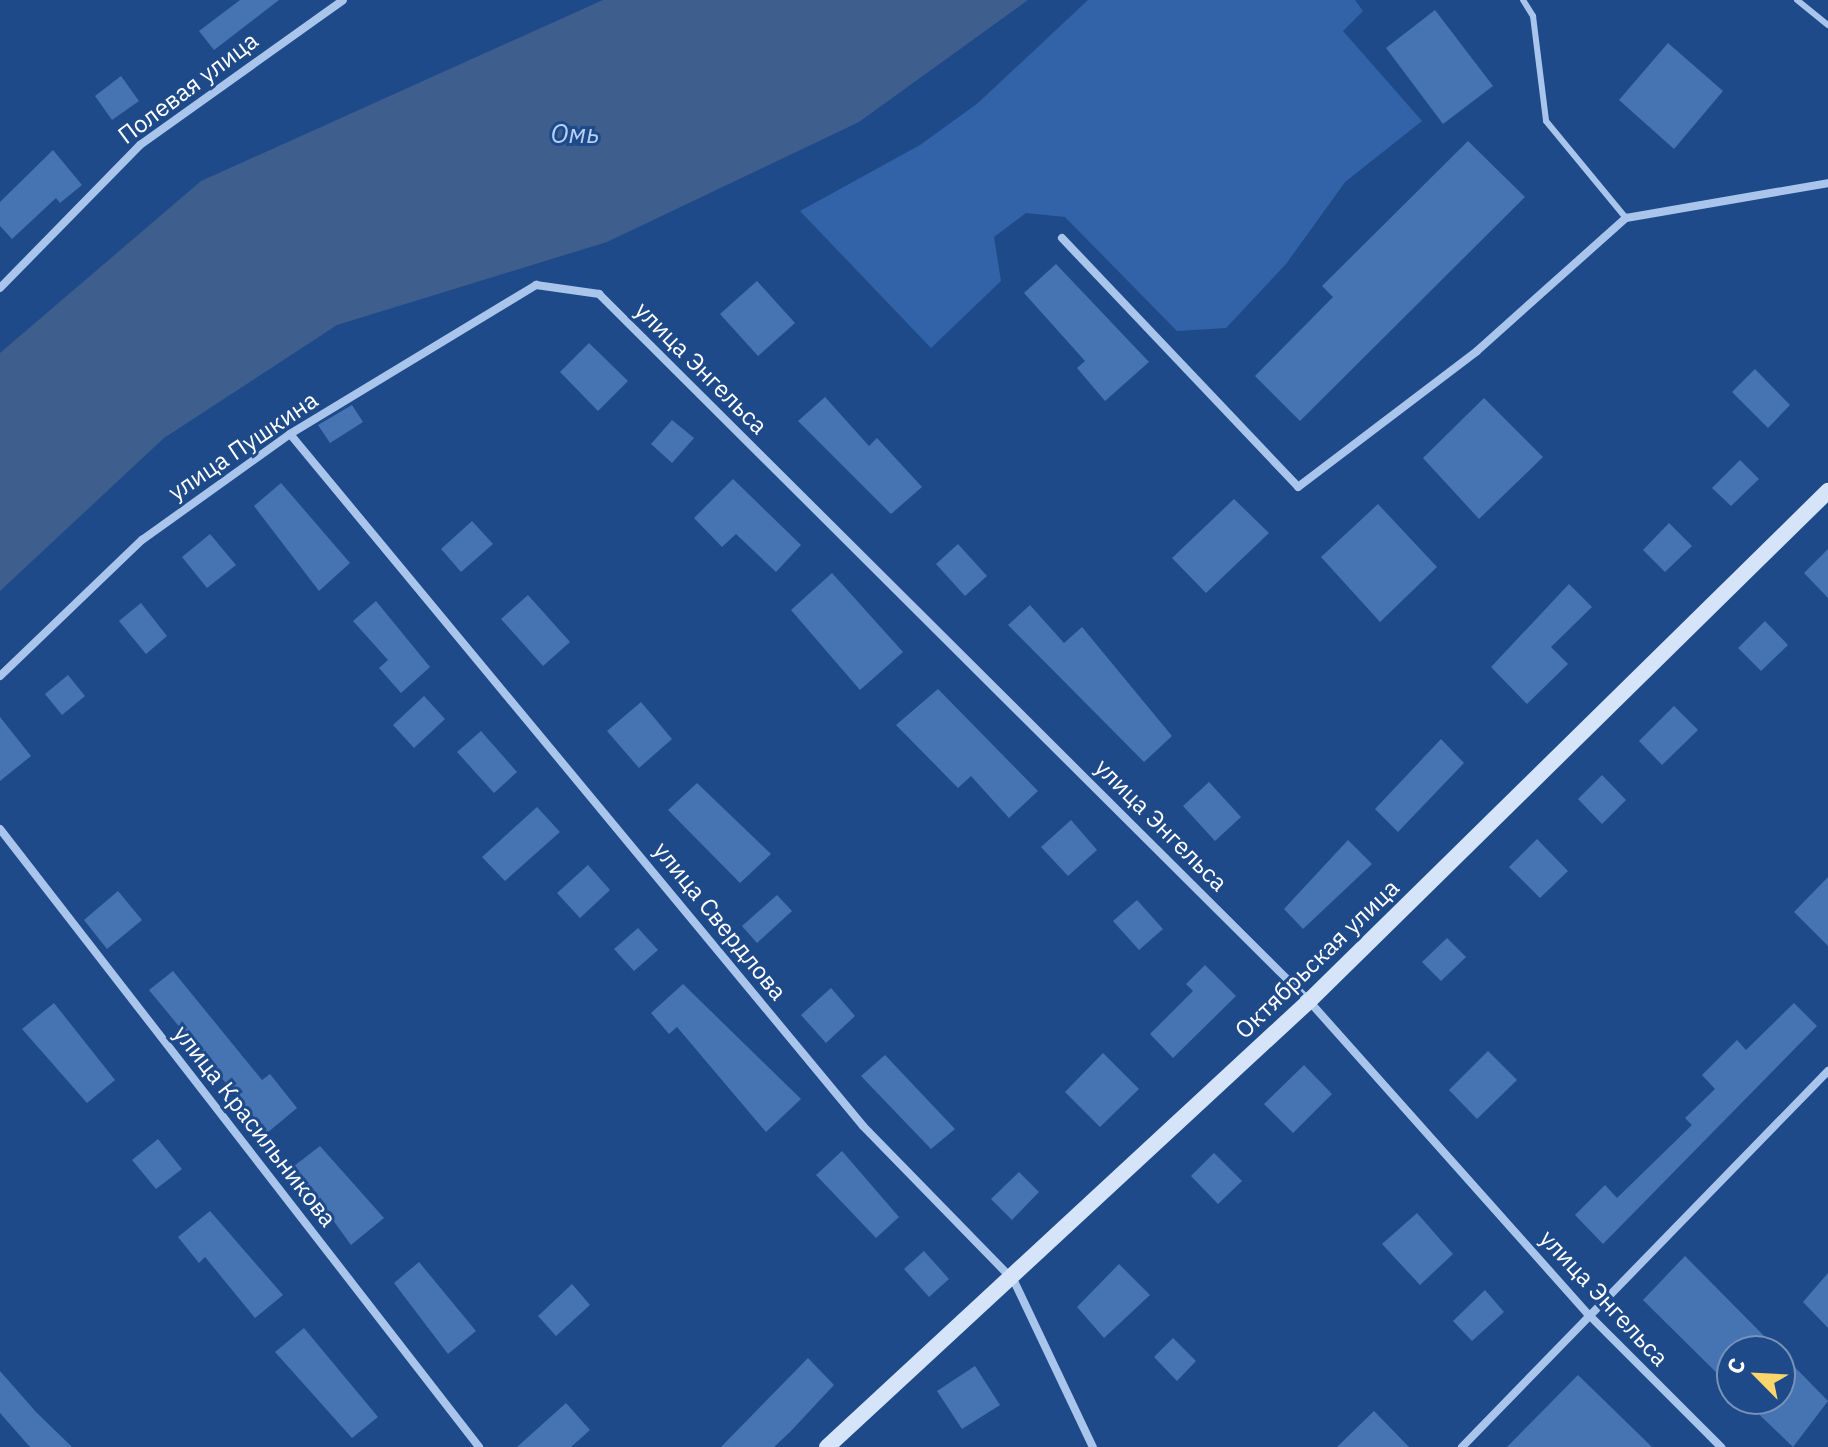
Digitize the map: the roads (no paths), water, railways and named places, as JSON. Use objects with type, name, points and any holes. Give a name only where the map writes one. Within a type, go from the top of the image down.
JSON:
[{"type":"street","name":"Полевая улица","points":[[0,288],[140,145],[343,0]]},
{"type":"street","points":[[1062,238],[1298,487],[1477,351],[1626,218],[1828,183]]},
{"type":"street","name":"улица Пушкина","points":[[0,676],[142,540],[290,434],[536,285]]},
{"type":"street","name":"улица Энгельса","points":[[536,285],[599,294],[1309,1001],[1587,1313],[1721,1447]]},
{"type":"street","name":"улица Свердлова","points":[[290,434],[863,1126],[1014,1281],[1093,1447]]},
{"type":"street","name":"Октябрьская улица","points":[[827,1447],[1014,1281],[1309,1001],[1828,491]]},
{"type":"street","name":"улица Красильникова","points":[[0,829],[479,1447]]},
{"type":"street","points":[[1462,1447],[1587,1313],[1828,1071]]},
{"type":"lane","points":[[1523,0],[1533,16],[1546,121],[1626,218]]},
{"type":"lane","points":[[1797,0],[1828,25]]},
{"type":"water","name":"Омь","points":[[603,0],[1028,0],[859,122],[607,242],[337,325],[164,438],[0,591],[0,353],[201,181]]}]
